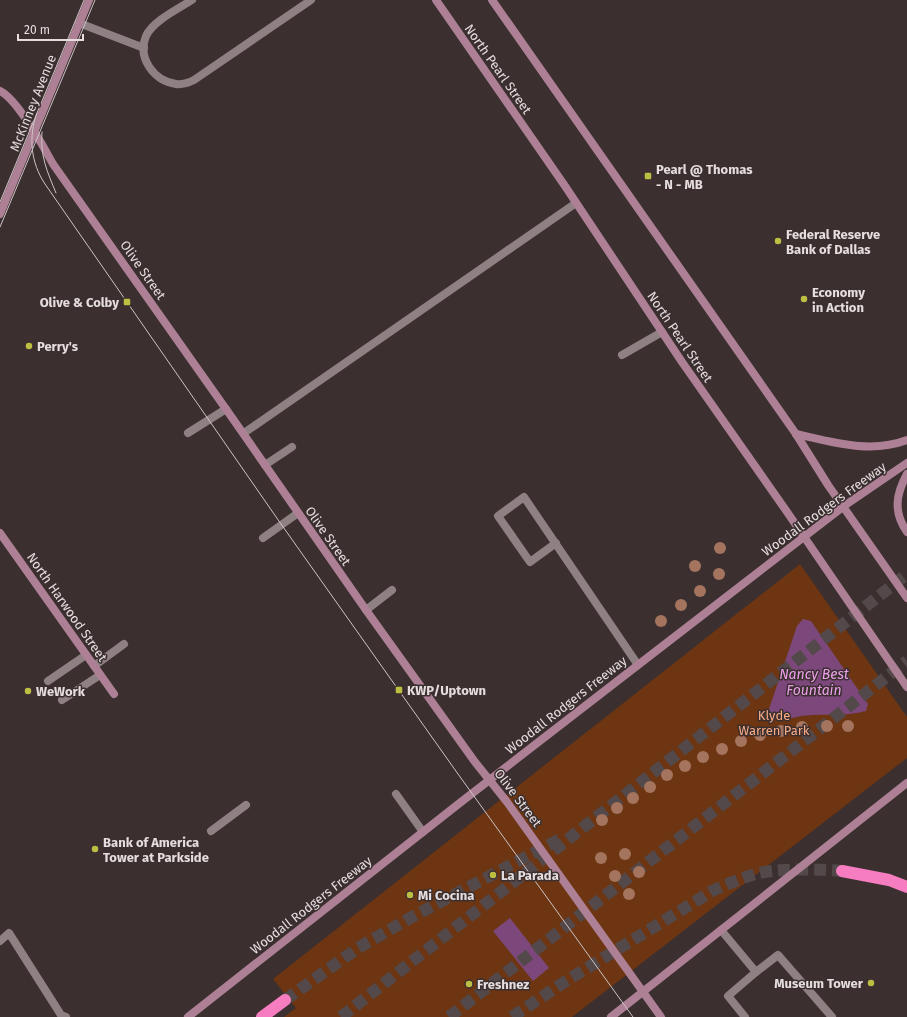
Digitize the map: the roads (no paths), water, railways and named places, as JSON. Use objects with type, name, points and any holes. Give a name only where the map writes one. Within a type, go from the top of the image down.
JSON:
[{"type":"highway","points":[[842,871],[889,880],[907,887]]},
{"type":"highway","points":[[262,1017],[285,1000]]},
{"type":"main road","name":"McKinney Avenue","points":[[0,214],[89,0]]},
{"type":"main road","name":"North Pearl Street","points":[[436,0],[576,203],[662,332],[907,687]]},
{"type":"main road","points":[[492,0],[796,434],[828,485],[907,598]]},
{"type":"main road","name":"Olive Street","points":[[0,91],[7,94],[42,143],[53,164],[244,433],[366,610],[489,780],[507,802],[661,1017]]},
{"type":"main road","points":[[796,434],[836,443],[873,447],[899,443],[907,440]]},
{"type":"main road","name":"Woodall Rodgers Freeway","points":[[188,1017],[422,832],[844,506],[907,463]]},
{"type":"main road","points":[[907,474],[900,490],[898,500],[898,512],[901,524],[907,532]]},
{"type":"main road","name":"North Harwood Street","points":[[0,533],[114,694]]},
{"type":"main road","points":[[611,1017],[907,783]]},
{"type":"lane","points":[[192,0],[160,20],[146,37],[144,48],[145,58],[157,77],[166,82],[177,84],[186,83],[201,76],[311,0]]},
{"type":"lane","points":[[79,23],[144,48]]},
{"type":"lane","points":[[244,433],[576,203]]},
{"type":"lane","points":[[622,355],[662,332]]},
{"type":"lane","points":[[188,433],[226,408]]},
{"type":"lane","points":[[265,465],[292,447]]},
{"type":"lane","points":[[556,543],[530,562],[495,518],[524,497],[556,543],[638,665]]},
{"type":"lane","points":[[263,538],[298,513]]},
{"type":"lane","points":[[366,610],[392,590]]},
{"type":"lane","points":[[94,666],[124,644]]},
{"type":"lane","points":[[48,681],[86,654]]},
{"type":"lane","points":[[62,700],[100,675]]},
{"type":"lane","points":[[396,794],[422,832]]},
{"type":"lane","points":[[211,831],[246,805]]},
{"type":"lane","points":[[721,930],[756,972]]},
{"type":"lane","points":[[0,941],[9,933],[62,1016]]},
{"type":"lane","points":[[745,1017],[728,996],[778,955],[832,1017]]},
{"type":"water","name":"Nancy Best Fountain","points":[[803,619],[811,621],[868,704],[866,711],[850,714],[801,716],[782,720],[771,718],[769,709],[797,626]]},
{"type":"water","points":[[510,918],[549,968],[533,981],[493,931]]},
{"type":"tunnel","points":[[341,1017],[907,574]]},
{"type":"tunnel","points":[[449,1017],[907,661]]},
{"type":"tunnel","points":[[285,1000],[358,948],[410,918],[560,839]]},
{"type":"tunnel","points":[[512,1017],[566,981],[714,890],[745,877],[764,872],[798,870],[842,871]]},
{"type":"tram line","points":[[0,202],[84,0]]},
{"type":"tram line","points":[[0,227],[95,0]]},
{"type":"tram line","points":[[37,113],[32,131],[32,150],[40,176],[45,184],[281,524],[458,774],[633,1017]]},
{"type":"tram line","points":[[42,132],[43,156],[56,193]]},
{"type":"place","name":"Pearl @ Thomas - N - MB","points":[[648,176]]},
{"type":"place","name":"Federal Reserve Bank of Dallas","points":[[778,241]]},
{"type":"place","name":"Economy in Action","points":[[804,299]]},
{"type":"place","name":"Olive & Colby","points":[[127,302]]},
{"type":"place","name":"Perry's","points":[[29,346]]},
{"type":"place","name":"KWP/Uptown","points":[[399,690]]},
{"type":"place","name":"WeWork","points":[[28,691]]},
{"type":"place","name":"Bank of America Tower at Parkside","points":[[95,849]]},
{"type":"place","name":"La Parada","points":[[493,875]]},
{"type":"place","name":"Mi Cocina","points":[[410,895]]},
{"type":"place","name":"Museum Tower","points":[[871,983]]},
{"type":"place","name":"Freshnez","points":[[469,984]]},
{"type":"park label","name":"Klyde Warren Park","points":[[774,722]]}]
